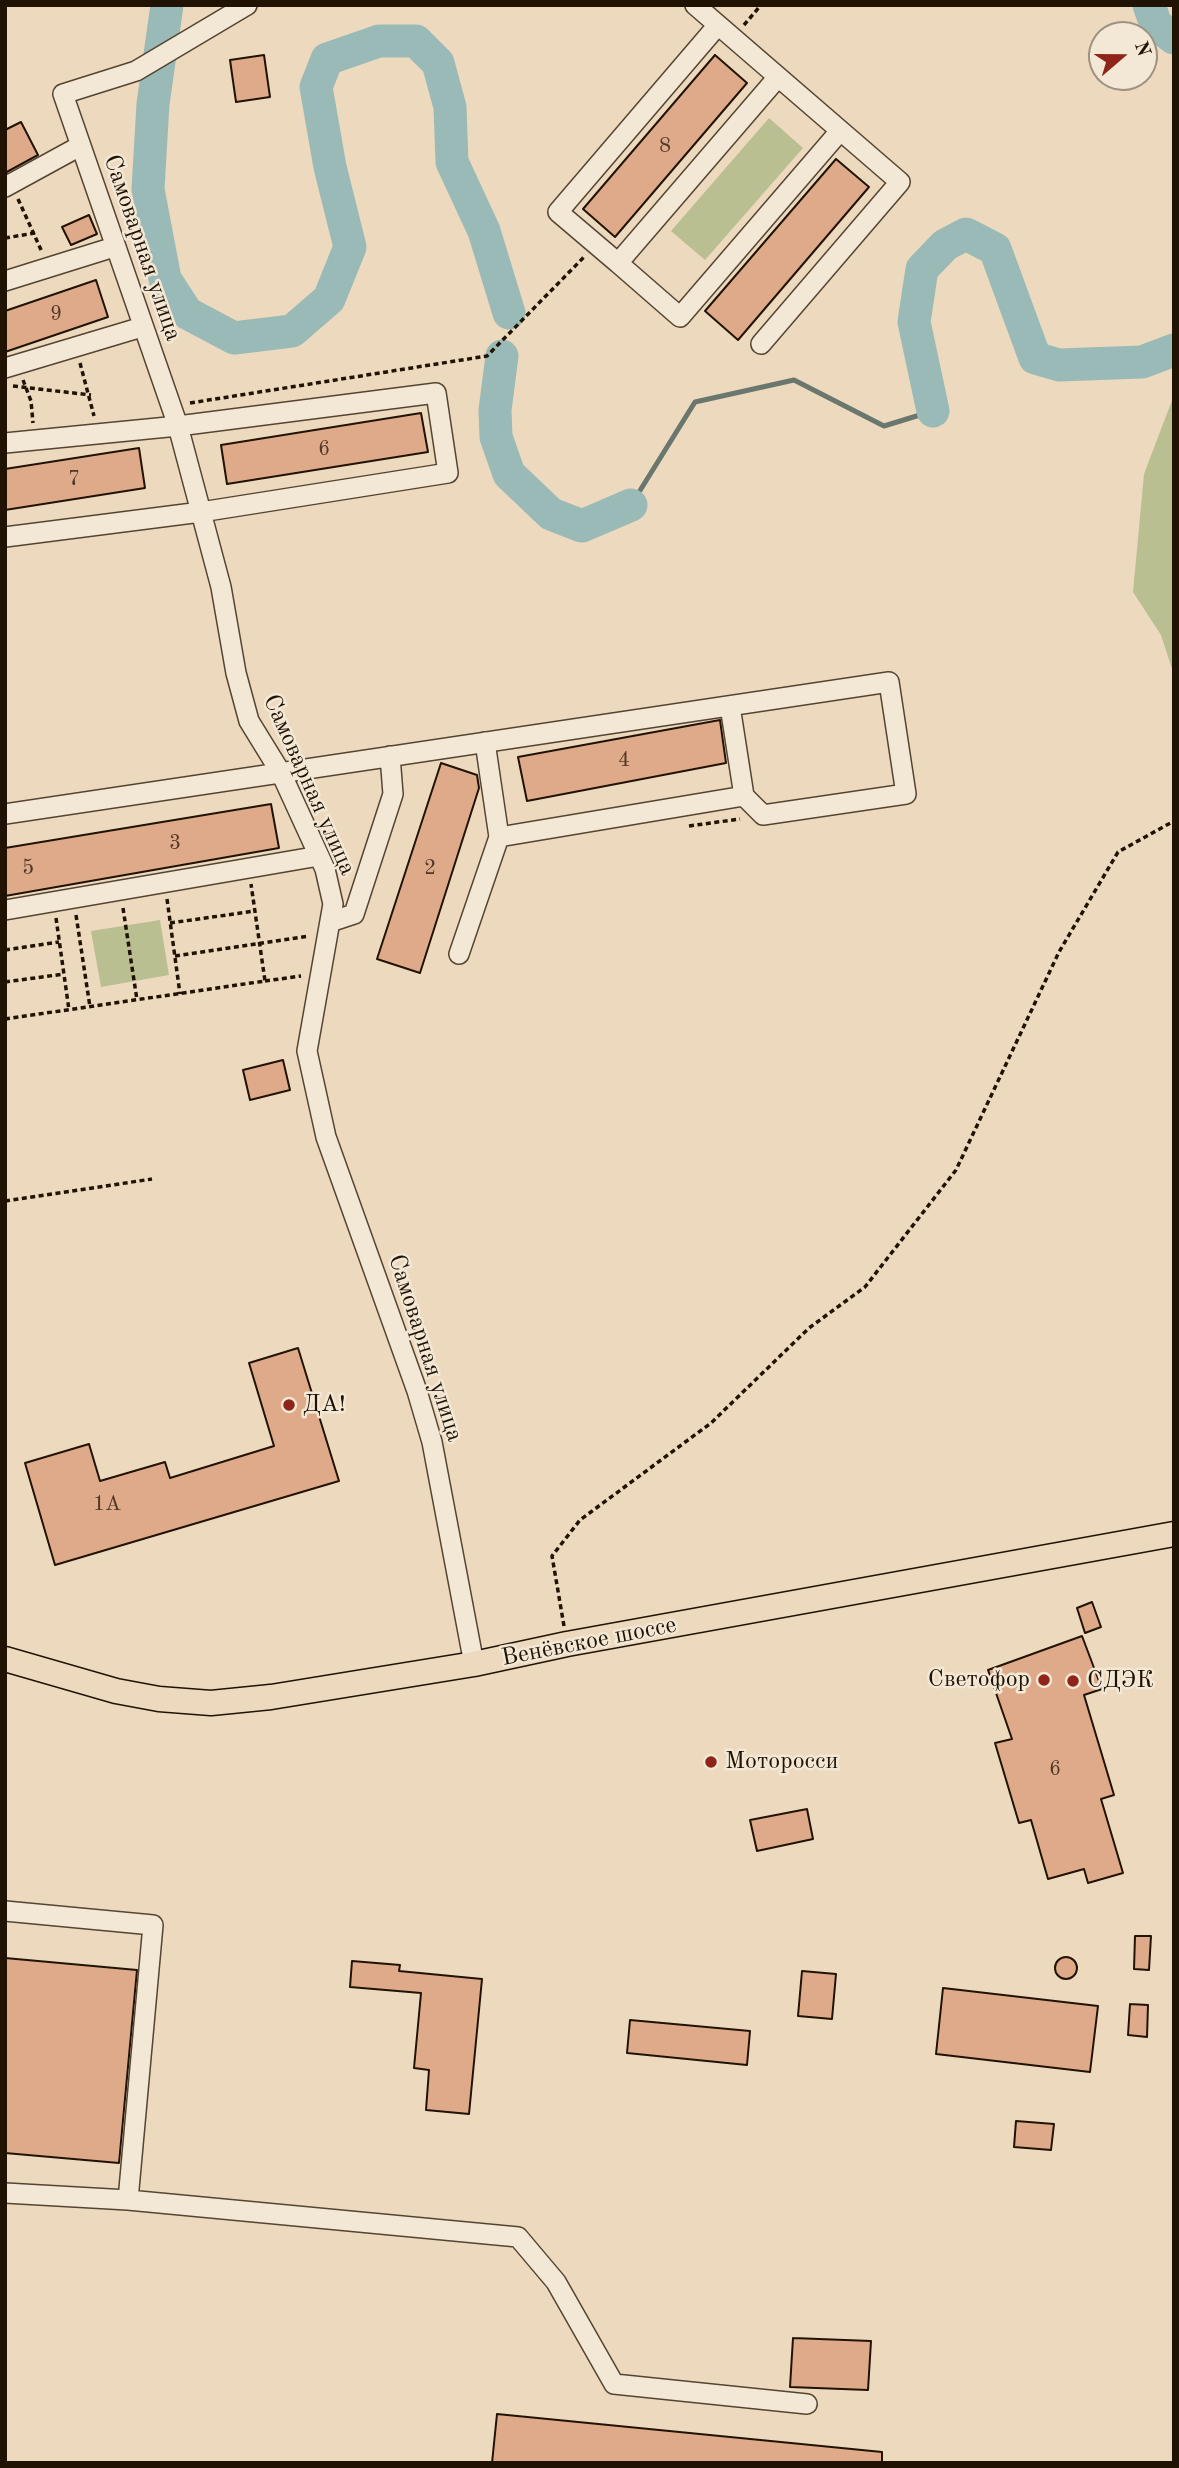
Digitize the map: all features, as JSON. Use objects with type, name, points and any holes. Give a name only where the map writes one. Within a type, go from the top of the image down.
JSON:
[{"type":"main road","name":"Венёвское шоссе","points":[[5,1659],[116,1691],[159,1699],[211,1703],[271,1697],[474,1664],[567,1644],[1174,1534]]},
{"type":"street","name":"Самоварная улица","points":[[247,5],[136,71],[63,94],[178,426],[221,587],[236,673],[249,721],[281,773],[319,856],[332,904],[307,1051],[326,1137],[417,1391],[432,1442],[474,1664]]},
{"type":"street","points":[[695,5],[900,182],[761,344]]},
{"type":"street","points":[[718,25],[558,212],[680,317],[840,131]]},
{"type":"street","points":[[618,263],[778,77]]},
{"type":"street","points":[[8,186],[80,146]]},
{"type":"street","points":[[5,281],[114,247]]},
{"type":"street","points":[[11,367],[142,327]]},
{"type":"street","points":[[5,443],[178,426],[436,393],[448,473],[201,512],[5,537]]},
{"type":"street","points":[[5,814],[889,682],[906,794],[763,815],[744,796],[730,706]]},
{"type":"street","points":[[459,954],[499,837],[485,742]]},
{"type":"street","points":[[329,928],[354,914],[393,794],[390,756]]},
{"type":"street","points":[[499,837],[744,796]]},
{"type":"street","points":[[5,910],[319,856]]},
{"type":"street","points":[[5,1911],[153,1925],[128,2200]]},
{"type":"street","points":[[5,2193],[128,2200],[518,2237],[556,2282],[614,2384],[807,2404]]},
{"type":"path","points":[[733,38],[761,5]]},
{"type":"path","points":[[8,186],[35,233],[48,268]]},
{"type":"path","points":[[5,238],[35,233]]},
{"type":"path","points":[[172,406],[487,356],[596,244]]},
{"type":"path","points":[[75,348],[90,395],[96,435]]},
{"type":"path","points":[[11,367],[31,401],[34,441]]},
{"type":"path","points":[[5,384],[26,389],[90,395]]},
{"type":"path","points":[[567,1644],[552,1556],[580,1520],[712,1423],[809,1328],[865,1287],[956,1170],[1059,952],[1118,852],[1174,821]]},
{"type":"path","points":[[249,868],[265,981]]},
{"type":"path","points":[[164,883],[180,994]]},
{"type":"path","points":[[121,890],[137,1000]]},
{"type":"path","points":[[74,899],[90,1007]]},
{"type":"path","points":[[54,902],[69,1010]]},
{"type":"path","points":[[170,923],[255,911]]},
{"type":"path","points":[[175,956],[260,943],[329,928]]},
{"type":"path","points":[[5,950],[59,942]]},
{"type":"path","points":[[5,1019],[320,973]]},
{"type":"path","points":[[5,982],[64,974]]},
{"type":"path","points":[[5,1201],[152,1179]]},
{"type":"green space","points":[[769,118],[803,148],[705,260],[671,231]]},
{"type":"green space","points":[[1174,395],[1174,675],[1161,635],[1133,592],[1144,474]]},
{"type":"green space","points":[[160,920],[169,975],[101,987],[91,931]]},
{"type":"building","points":[[264,55],[270,97],[236,102],[230,60]]},
{"type":"building","points":[[715,55],[747,83],[615,237],[583,209]]},
{"type":"building","points":[[21,122],[38,155],[5,173],[5,130]]},
{"type":"building","points":[[836,159],[869,187],[738,340],[705,311]]},
{"type":"building","points":[[89,215],[97,234],[71,245],[62,227]]},
{"type":"building","points":[[96,280],[108,317],[5,352],[5,311]]},
{"type":"building","points":[[421,413],[428,452],[227,484],[221,445]]},
{"type":"building","points":[[139,448],[145,488],[5,510],[5,469]]},
{"type":"building","points":[[720,720],[726,763],[527,801],[518,757]]},
{"type":"building","points":[[441,763],[477,775],[479,788],[420,973],[377,959]]},
{"type":"building","points":[[271,804],[279,848],[5,896],[5,848]]},
{"type":"building","points":[[283,1060],[290,1090],[250,1100],[243,1070]]},
{"type":"building","points":[[298,1348],[339,1481],[55,1565],[25,1463],[89,1444],[100,1481],[165,1462],[170,1478],[274,1446],[249,1363]]},
{"type":"building","points":[[1092,1602],[1101,1627],[1085,1633],[1077,1608]]},
{"type":"building","points":[[1082,1636],[1102,1689],[1084,1695],[1114,1795],[1101,1799],[1123,1873],[1088,1883],[1084,1869],[1048,1879],[1031,1820],[1019,1823],[995,1743],[1012,1739],[988,1670]]},
{"type":"building","points":[[807,1809],[813,1839],[757,1851],[750,1820]]},
{"type":"building","points":[[1135,1936],[1151,1936],[1149,1970],[1134,1969]]},
{"type":"building","points":[[1066,1957],[1074,1960],[1077,1968],[1074,1976],[1066,1979],[1058,1976],[1055,1968],[1058,1960]]},
{"type":"building","points":[[5,1958],[137,1970],[119,2163],[5,2153]]},
{"type":"building","points":[[352,1961],[400,1965],[399,1971],[482,1979],[469,2114],[426,2110],[429,2070],[414,2068],[421,1993],[350,1987]]},
{"type":"building","points":[[802,1971],[836,1974],[832,2019],[798,2016]]},
{"type":"building","points":[[943,1988],[1098,2006],[1090,2072],[936,2054]]},
{"type":"building","points":[[1130,2004],[1148,2005],[1147,2037],[1128,2035]]},
{"type":"building","points":[[630,2020],[750,2031],[747,2065],[627,2053]]},
{"type":"building","points":[[1016,2121],[1054,2124],[1051,2150],[1014,2147]]},
{"type":"building","points":[[793,2338],[871,2341],[868,2390],[790,2387]]},
{"type":"building","points":[[497,2414],[882,2452],[882,2463],[492,2463]]},
{"type":"waterway","points":[[167,5],[153,104],[148,189],[165,279],[187,313],[234,338],[292,331],[329,299],[350,247],[330,167],[316,87],[327,59],[379,41],[416,41],[438,63],[450,107],[452,162],[484,231],[509,313]]},
{"type":"waterway","points":[[1149,5],[1156,25],[1174,38]]},
{"type":"waterway","points":[[933,411],[914,322],[922,269],[945,245],[966,234],[995,249],[1035,358],[1059,365],[1142,362],[1174,350]]},
{"type":"waterway","points":[[502,356],[495,410],[496,437],[509,474],[551,514],[582,526],[631,505]]},
{"type":"waterway","points":[[631,505],[695,402],[794,380],[884,426],[933,411]]},
{"type":"place","name":"ДА!","points":[[289,1405]]},
{"type":"place","name":"Светофор","points":[[1044,1680]]},
{"type":"place","name":"СДЭК","points":[[1073,1681]]},
{"type":"place","name":"Моторосси","points":[[711,1762]]}]
